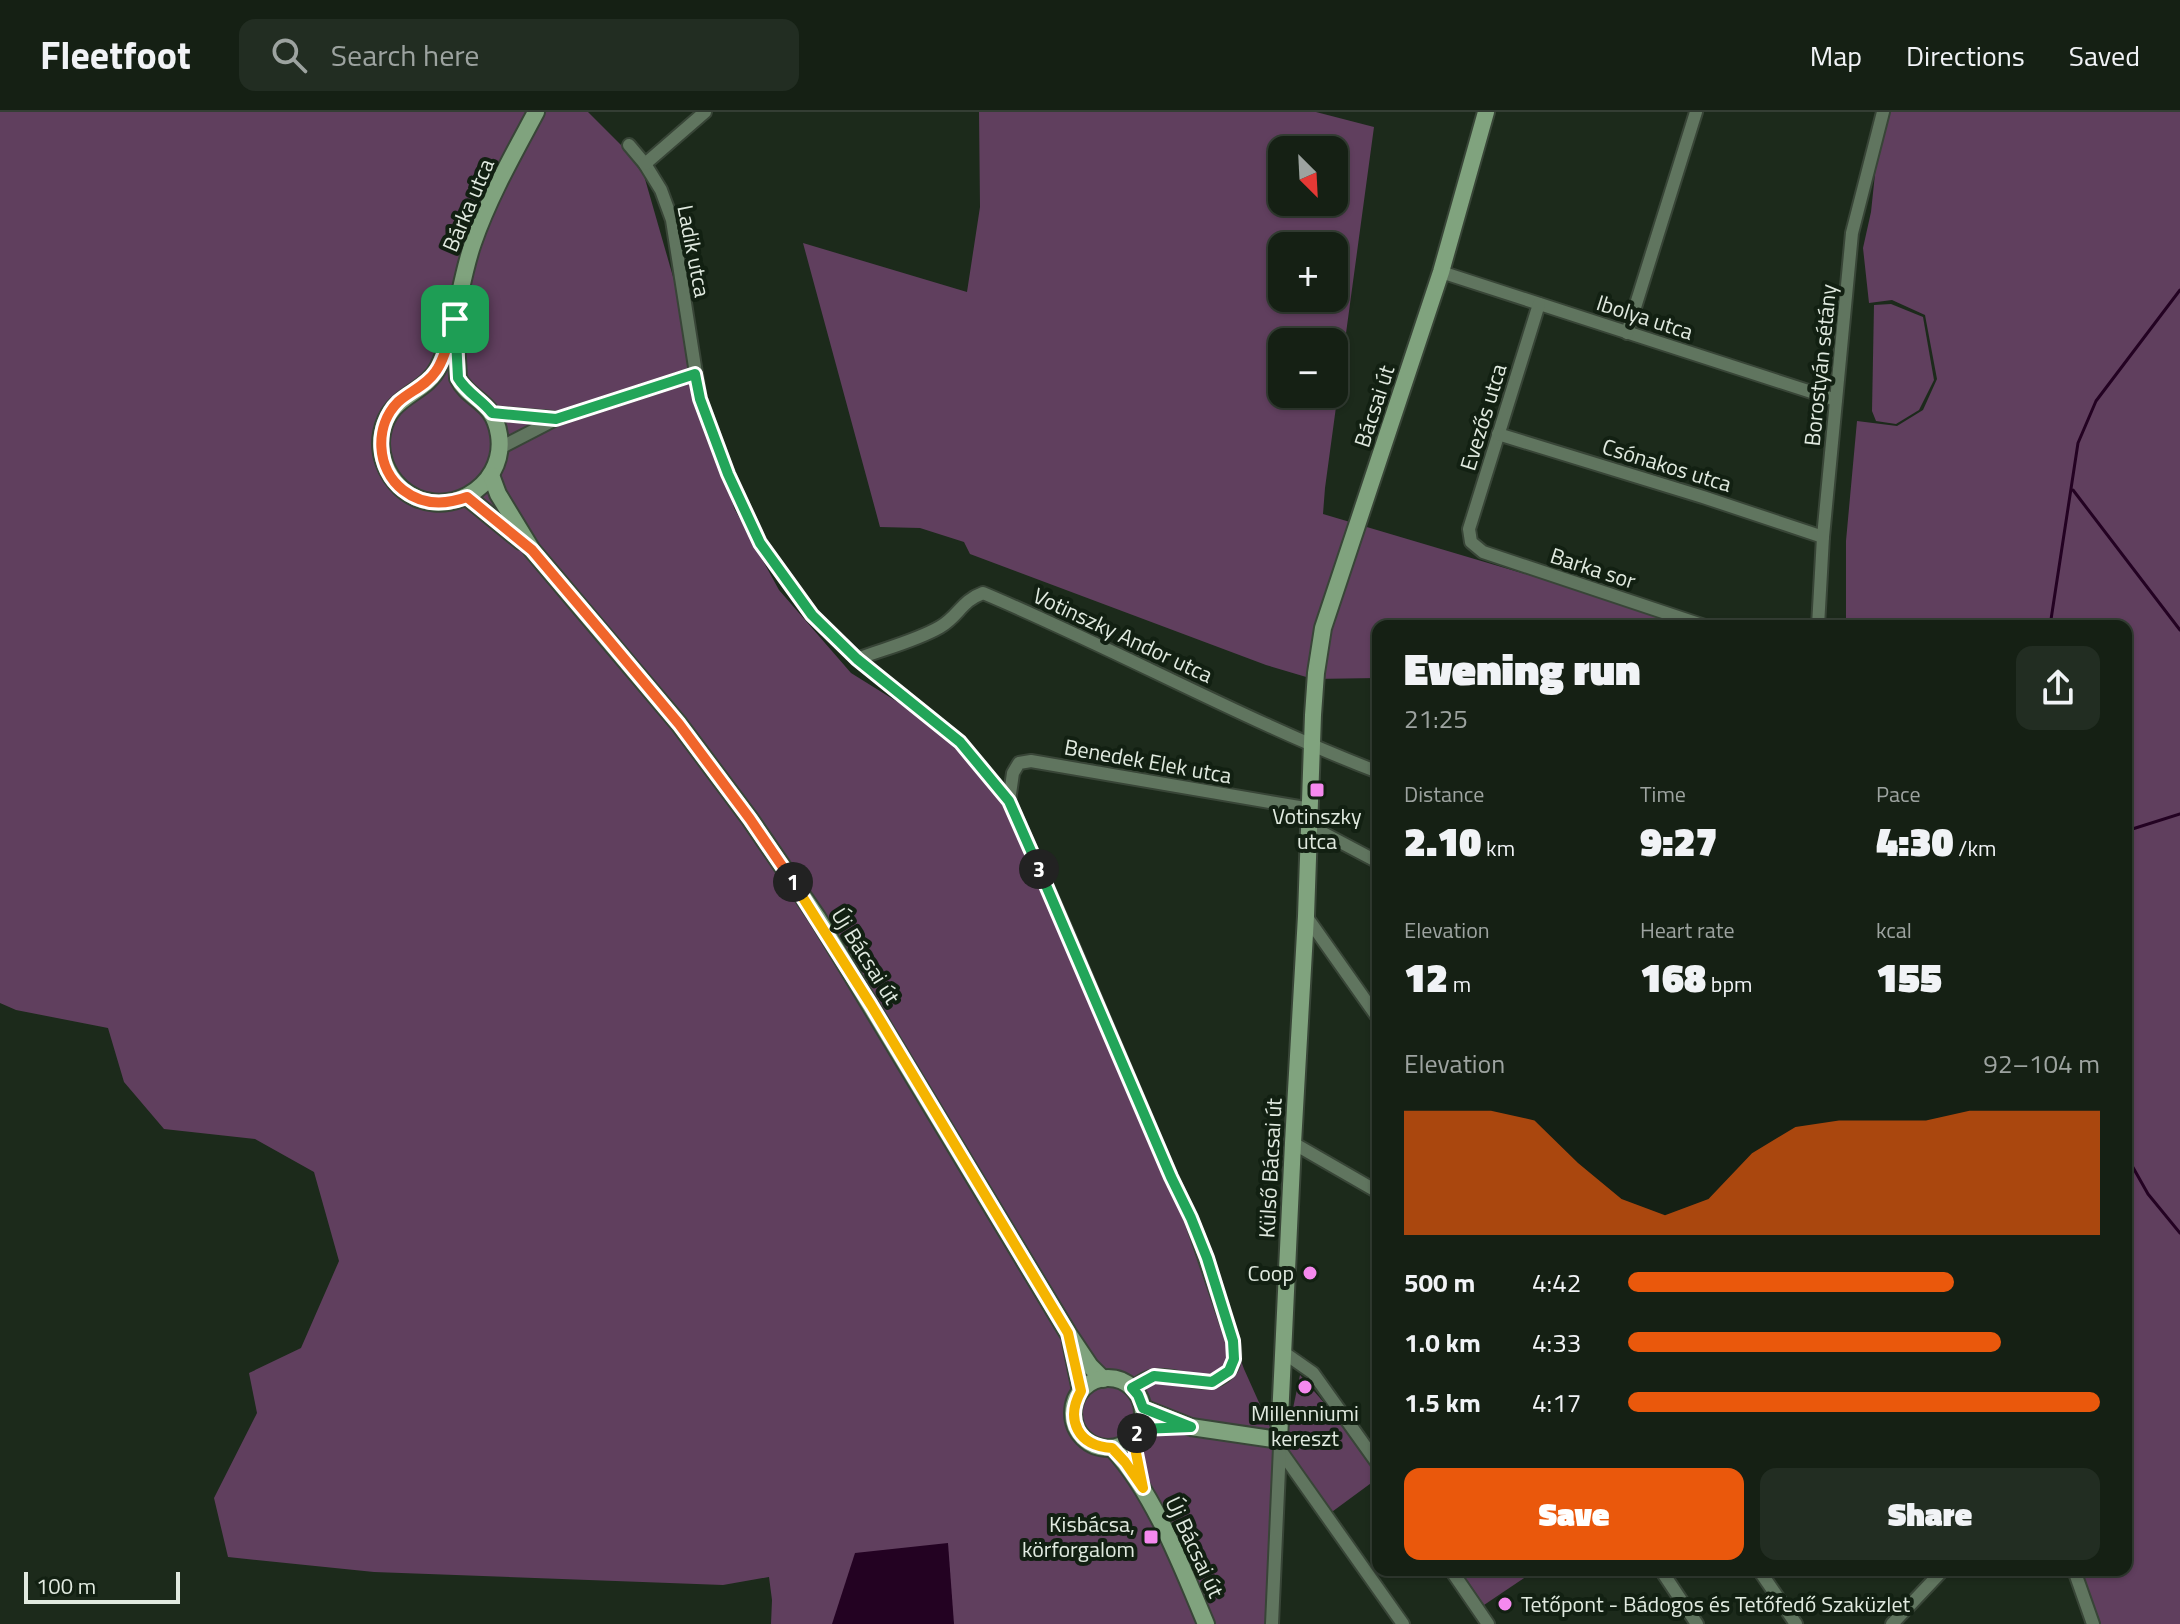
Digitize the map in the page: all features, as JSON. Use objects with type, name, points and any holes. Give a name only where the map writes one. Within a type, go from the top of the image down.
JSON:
[{"type":"main road","name":"Bárka utca","points":[[455,319],[473,243],[501,178],[536,112]]},
{"type":"main road","name":"Bácsai út","points":[[1313,715],[1323,628],[1441,272],[1486,112]]},
{"type":"main road","points":[[415,390],[440,384],[459,387],[492,413],[500,448],[495,467],[480,488],[467,497],[449,502],[430,502],[404,491],[387,470],[381,442],[388,415],[400,401],[415,390],[427,382],[439,366],[455,319]]},
{"type":"main road","points":[[455,319],[458,378],[469,392]]},
{"type":"main road","name":"Új Bácsai út","points":[[491,475],[498,494],[532,550],[679,724],[750,819],[817,917],[1068,1333],[1090,1366],[1103,1379]]},
{"type":"main road","name":"Új Bácsai út","points":[[467,497],[532,550]]},
{"type":"main road","name":"Külső Bácsai út","points":[[1280,1445],[1313,715]]},
{"type":"main road","name":"Új Bácsai út","points":[[1068,1333],[1081,1391],[1076,1401],[1075,1424],[1089,1442],[1112,1448],[1143,1488],[1206,1624]]},
{"type":"main road","points":[[1081,1391],[1103,1379],[1122,1381],[1138,1395],[1143,1408],[1191,1427],[1280,1445]]},
{"type":"main road","name":"Új Bácsai út","points":[[1143,1408],[1136,1433],[1143,1488]]},
{"type":"main road","points":[[1112,1448],[1136,1433],[1191,1427]]},
{"type":"street","points":[[645,164],[705,112]]},
{"type":"street","points":[[1627,333],[1696,112]]},
{"type":"street","name":"Borostyán sétány","points":[[1818,620],[1823,537],[1852,233],[1883,112]]},
{"type":"street","name":"Ladik utca","points":[[629,145],[661,190],[672,220],[700,399],[760,543],[812,615],[857,659],[960,742],[1009,801],[1191,1218],[1233,1341],[1233,1366],[1218,1379],[1205,1382],[1154,1376],[1132,1388]]},
{"type":"street","name":"Ibolya utca","points":[[1441,272],[1836,400]]},
{"type":"street","name":"Evezős utca","points":[[1471,542],[1469,529],[1539,304]]},
{"type":"street","points":[[500,448],[556,419],[695,374]]},
{"type":"street","points":[[492,413],[556,419]]},
{"type":"street","name":"Csónakos utca","points":[[1498,434],[1823,537]]},
{"type":"street","name":"Barka sor","points":[[1471,542],[1483,552],[1687,620]]},
{"type":"street","name":"Votinszky Andor utca","points":[[857,659],[935,630],[952,619],[969,598],[983,593],[1313,747],[1372,770]]},
{"type":"street","name":"Benedek Elek utca","points":[[1009,801],[1013,773],[1019,763],[1031,761],[1310,818],[1372,858]]},
{"type":"street","points":[[1306,916],[1372,1010]]},
{"type":"street","points":[[1293,1143],[1372,1189]]},
{"type":"street","points":[[1283,1352],[1313,1373],[1372,1456]]},
{"type":"street","points":[[1280,1445],[1403,1624]]},
{"type":"street","name":"Külső Bácsai út","points":[[1272,1624],[1280,1445]]},
{"type":"street","points":[[1455,1576],[1488,1624]]},
{"type":"street","points":[[1665,1576],[1697,1624]]},
{"type":"street","points":[[1763,1576],[1796,1624]]},
{"type":"street","points":[[1892,1624],[1937,1576]]},
{"type":"street","points":[[2076,1576],[2093,1624]]},
{"type":"shaded area","points":[[0,112],[588,112],[641,165],[694,350],[734,508],[779,590],[851,673],[941,729],[1008,800],[1050,875],[1148,1105],[1244,1369],[1283,1456],[1300,1375],[1372,1458],[1372,1482],[1325,1517],[1285,1461],[1274,1624],[771,1624],[769,1577],[723,1585],[374,1572],[228,1557],[214,1498],[257,1413],[249,1373],[301,1348],[339,1261],[314,1172],[255,1139],[164,1129],[124,1082],[108,1028],[16,1010],[0,1003]]},
{"type":"shaded area","points":[[979,112],[1316,112],[1374,127],[1347,328],[1268,328],[1268,408],[1336,408],[1323,514],[1681,620],[1372,620],[1372,678],[1313,679],[1266,665],[970,554],[964,542],[920,528],[880,527],[803,243],[967,292],[980,207]]},
{"type":"shaded area","points":[[1888,112],[2180,112],[2180,1624],[2101,1624],[2083,1576],[2132,1576],[2132,620],[1846,620],[1846,541],[1857,421],[1897,426],[1923,410],[1937,379],[1925,315],[1892,300],[1869,303],[1863,248],[1871,212],[1877,155]]},
{"type":"shaded area","points":[[1891,304],[1923,317],[1934,380],[1919,410],[1896,424],[1876,421],[1872,411],[1874,305]]},
{"type":"shaded area","points":[[948,1543],[954,1624],[832,1624],[855,1553]]},
{"type":"shaded area","points":[[1464,1576],[1527,1576],[1484,1605]]},
{"type":"waterway","points":[[2051,620],[2078,443],[2096,401],[2180,290]]},
{"type":"waterway","points":[[2073,490],[2180,630]]},
{"type":"waterway","points":[[2132,829],[2180,814]]},
{"type":"waterway","points":[[2132,1166],[2148,1194],[2180,1233]]},
{"type":"place","name":"Votinszky utca","points":[[1317,790]]},
{"type":"place","name":"Coop","points":[[1310,1273]]},
{"type":"place","name":"Millenniumi kereszt","points":[[1305,1387]]},
{"type":"place","name":"Kisbácsa, körforgalom","points":[[1151,1537]]},
{"type":"place","name":"Tetőpont - Bádogos és Tetőfedő Szaküzlet","points":[[1505,1604]]},
{"type":"route","points":[[455,319],[458,378],[492,413],[556,419],[695,374],[700,399],[728,474],[760,543],[812,615],[857,659],[960,742],[1009,801],[1191,1218],[1207,1258],[1235,1350],[1233,1366],[1224,1376],[1212,1382],[1154,1376],[1132,1388],[1143,1408],[1191,1427],[1140,1429],[1133,1438],[1143,1488],[1112,1448],[1100,1447],[1081,1435],[1074,1413],[1081,1391],[1068,1333],[817,917],[750,819],[679,724],[532,550],[467,497],[439,503],[421,500],[397,485],[387,470],[381,442],[388,415],[400,401],[434,374],[455,319]]}]
